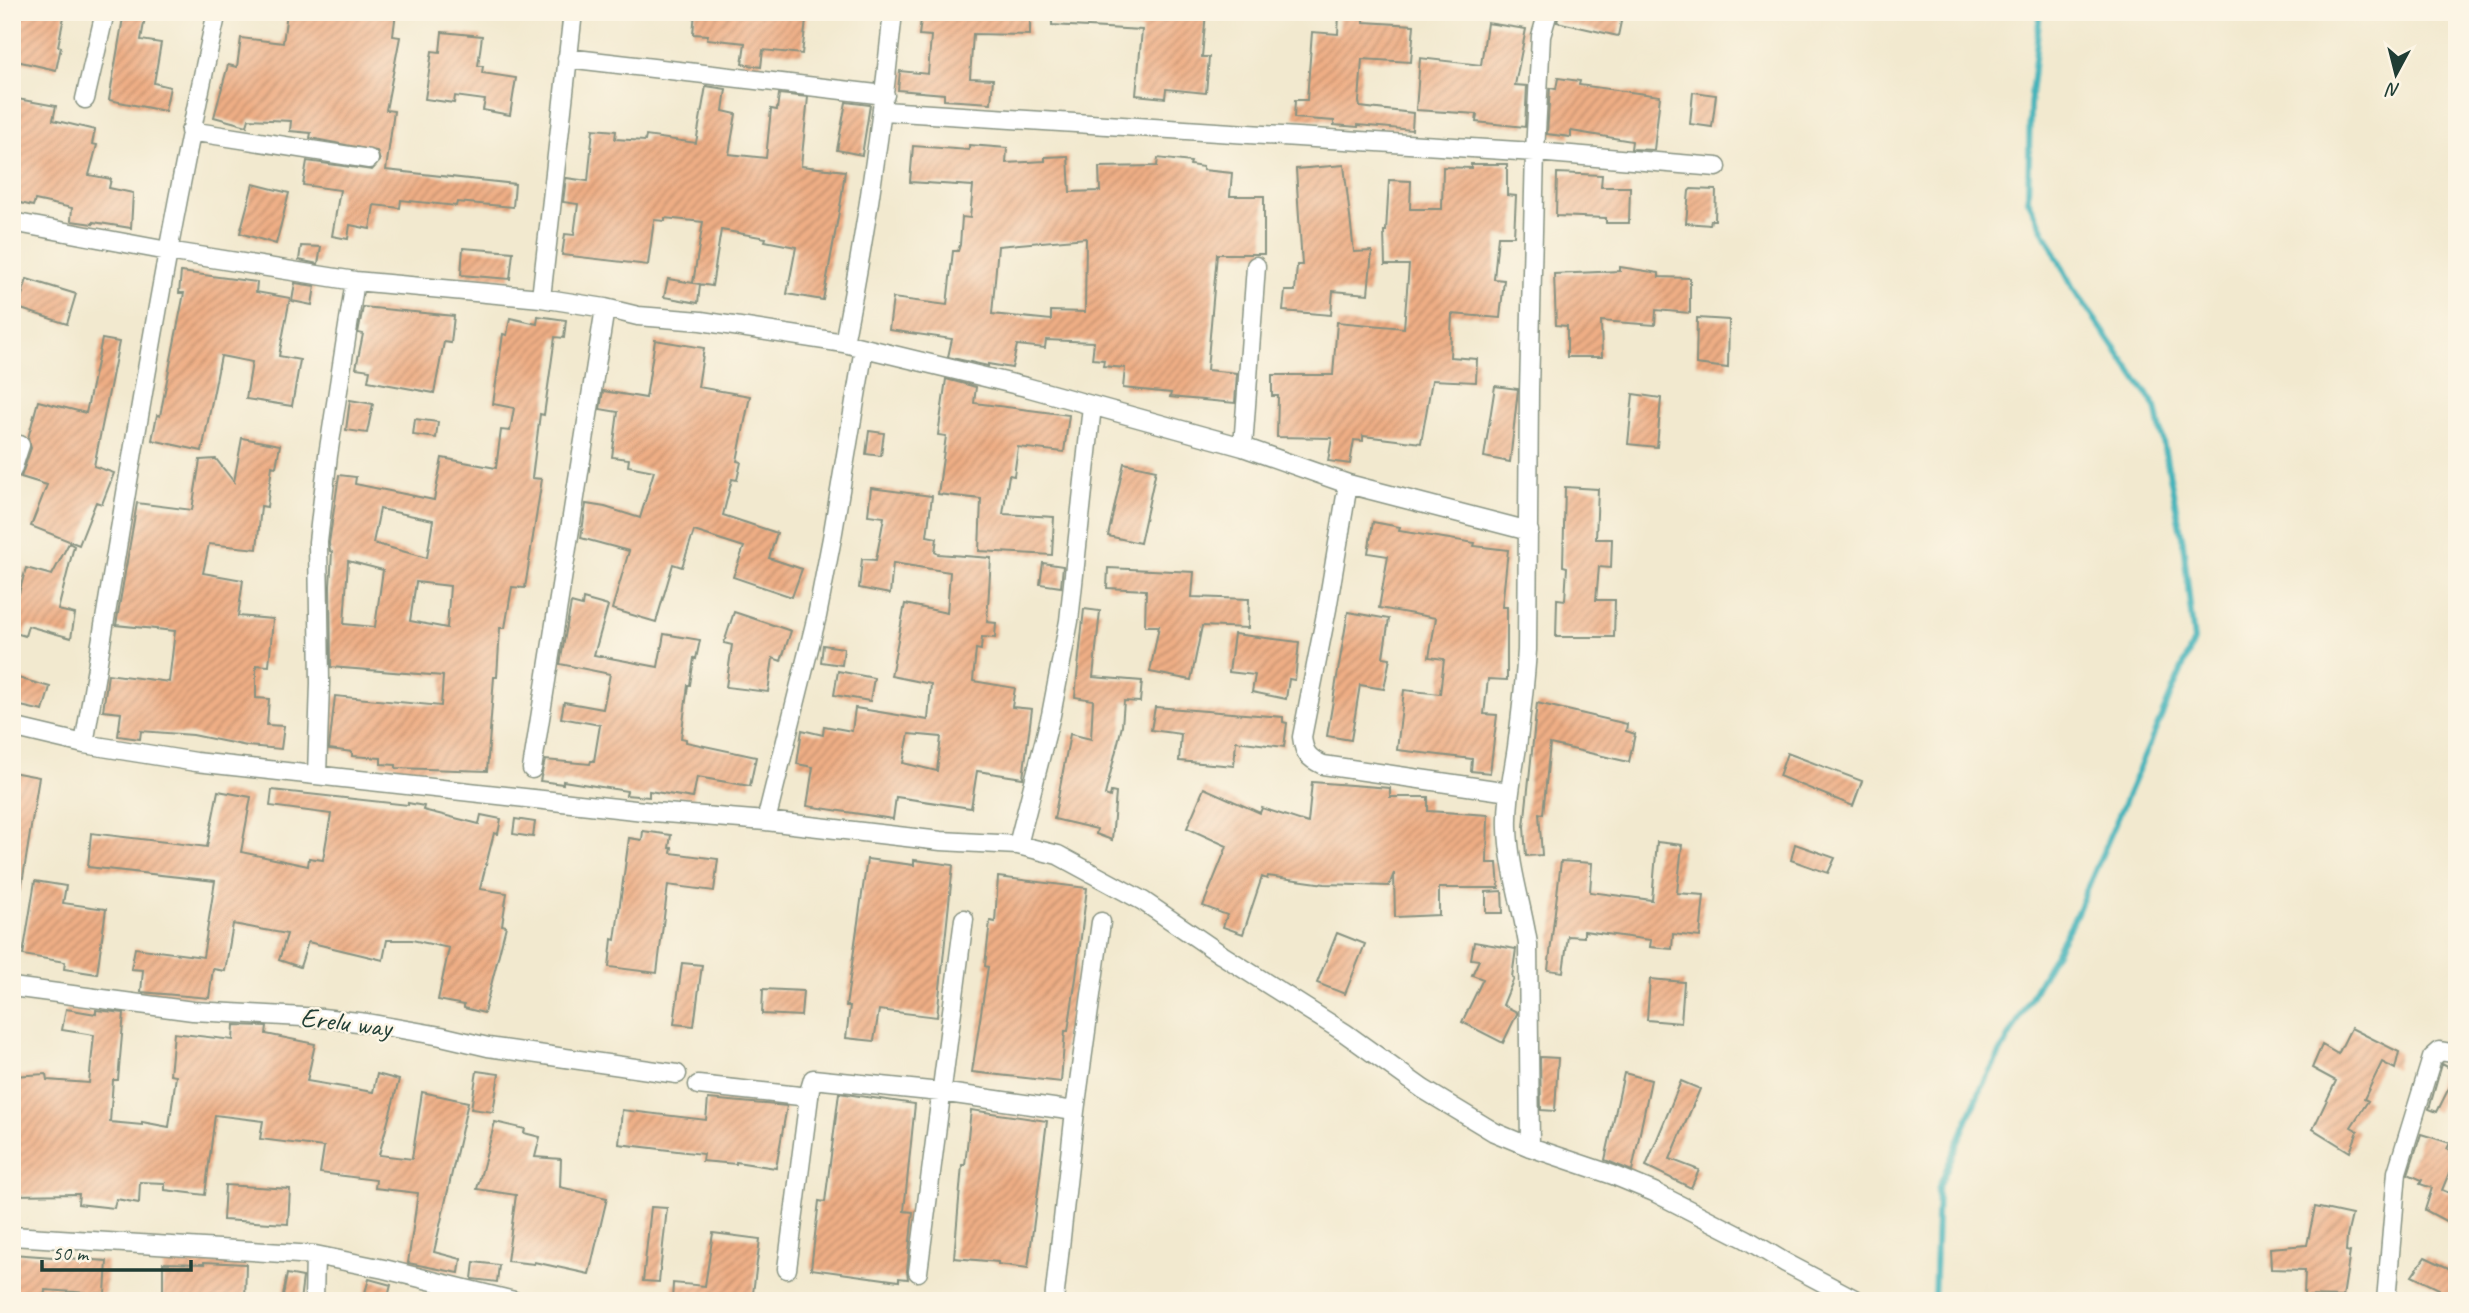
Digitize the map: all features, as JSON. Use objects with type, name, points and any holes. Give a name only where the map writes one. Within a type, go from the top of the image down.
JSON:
[{"type":"street","points":[[85,99],[105,12]]},
{"type":"street","points":[[84,744],[168,251],[190,131],[217,12]]},
{"type":"street","points":[[541,298],[573,12]]},
{"type":"street","points":[[844,343],[863,247],[884,103],[893,12]]},
{"type":"street","points":[[1530,1147],[1528,944],[1509,854],[1509,792],[1524,690],[1535,152],[1541,36],[1548,12]]},
{"type":"street","points":[[567,58],[884,103],[1717,167]]},
{"type":"street","points":[[190,131],[369,159]]},
{"type":"street","points":[[12,222],[168,251],[355,281],[541,298],[638,316],[701,321],[844,343],[1026,387],[1243,447],[1348,484],[1529,531]]},
{"type":"street","points":[[1243,447],[1256,266]]},
{"type":"street","points":[[317,775],[320,695],[318,542],[328,455],[355,281]]},
{"type":"street","points":[[532,769],[605,308]]},
{"type":"street","points":[[765,821],[817,616],[864,348]]},
{"type":"street","points":[[1018,845],[1051,715],[1069,621],[1092,406]]},
{"type":"street","points":[[12,470],[20,445]]},
{"type":"street","points":[[1348,484],[1328,609],[1302,737],[1304,751],[1309,758],[1323,765],[1509,792]]},
{"type":"street","points":[[12,727],[84,744],[196,762],[639,811],[765,821],[877,835],[1018,845],[1069,860],[1143,901],[1345,1033],[1441,1101],[1494,1132],[1654,1192],[1853,1298]]},
{"type":"street","points":[[918,1272],[964,919]]},
{"type":"street","points":[[1054,1301],[1075,1111],[1101,922]]},
{"type":"street","name":"Erelu way","points":[[12,987],[194,1011],[322,1017],[441,1036],[488,1047],[677,1074]]},
{"type":"street","points":[[2386,1301],[2397,1172],[2432,1058],[2440,1051],[2457,1054]]},
{"type":"street","points":[[787,1269],[813,1079],[940,1092],[1075,1111]]},
{"type":"street","points":[[698,1085],[809,1097]]},
{"type":"street","points":[[12,1236],[315,1255],[514,1301]]},
{"type":"street","points":[[314,1301],[315,1255]]},
{"type":"building","points":[[12,12],[65,12],[56,70],[12,60]]},
{"type":"building","points":[[124,12],[146,12],[141,40],[161,43],[154,83],[170,87],[165,111],[109,100]]},
{"type":"building","points":[[287,12],[396,12],[393,36],[400,37],[386,110],[394,111],[386,170],[515,184],[513,207],[457,202],[456,206],[401,200],[400,208],[374,205],[370,229],[350,225],[348,239],[332,236],[340,190],[303,185],[307,161],[372,170],[380,161],[377,151],[310,138],[311,133],[290,131],[291,121],[249,119],[247,126],[214,117],[228,65],[237,67],[241,38],[283,43]]},
{"type":"building","points":[[695,12],[807,12],[802,54],[763,50],[761,67],[742,64],[745,43],[707,39],[708,35],[693,34]]},
{"type":"building","points":[[922,12],[982,17],[982,12],[1030,12],[1030,35],[973,34],[970,78],[993,79],[991,103],[944,100],[944,94],[898,90],[900,71],[928,74],[931,36],[919,35]]},
{"type":"building","points":[[1052,12],[1206,12],[1202,57],[1209,57],[1206,93],[1166,89],[1165,98],[1136,95],[1142,30],[1052,25]]},
{"type":"building","points":[[1559,12],[1623,12],[1618,36],[1557,22]]},
{"type":"building","points":[[1339,14],[1364,15],[1364,22],[1414,25],[1411,62],[1362,59],[1359,102],[1360,107],[1413,113],[1412,130],[1334,125],[1334,121],[1294,118],[1295,100],[1307,100],[1312,32],[1338,34]]},
{"type":"building","points":[[1487,23],[1526,29],[1515,85],[1527,86],[1525,127],[1476,122],[1477,114],[1416,110],[1420,58],[1481,65]]},
{"type":"building","points":[[442,32],[482,36],[478,66],[483,66],[482,73],[516,78],[510,115],[483,110],[485,100],[455,96],[454,103],[425,99],[432,51],[440,52]]},
{"type":"building","points":[[1558,78],[1580,81],[1579,85],[1660,96],[1654,150],[1631,149],[1632,141],[1571,131],[1571,137],[1547,134],[1550,88],[1556,89]]},
{"type":"building","points":[[706,86],[726,89],[723,111],[736,114],[729,154],[766,158],[771,109],[777,110],[779,94],[808,97],[801,166],[845,171],[823,300],[787,294],[796,247],[765,241],[766,238],[721,230],[712,286],[693,283],[703,222],[665,218],[665,221],[654,220],[648,265],[562,255],[565,234],[574,235],[578,204],[563,202],[566,178],[588,181],[593,129],[616,131],[615,139],[645,141],[646,136],[696,143]]},
{"type":"building","points":[[1693,92],[1716,95],[1712,127],[1690,124]]},
{"type":"building","points":[[12,98],[56,106],[53,120],[95,130],[92,144],[97,145],[89,175],[111,179],[109,188],[133,193],[131,228],[71,221],[72,208],[35,200],[33,206],[12,201]]},
{"type":"building","points":[[846,102],[870,105],[862,155],[837,150]]},
{"type":"building","points":[[969,145],[1007,148],[1006,163],[1045,161],[1045,157],[1068,156],[1070,192],[1100,191],[1099,167],[1157,166],[1158,158],[1191,162],[1190,165],[1203,167],[1203,170],[1232,173],[1230,196],[1264,196],[1264,254],[1217,254],[1207,370],[1237,373],[1235,403],[1170,397],[1171,393],[1123,388],[1125,368],[1103,366],[1104,360],[1092,359],[1094,342],[1046,340],[1045,348],[1017,345],[1012,368],[948,357],[952,339],[889,330],[893,298],[947,305],[953,251],[958,251],[960,245],[962,217],[970,218],[973,186],[910,182],[913,146],[969,150]],"holes":[[[1086,238],[1085,312],[1051,311],[1051,320],[992,314],[998,246]]]},
{"type":"building","points":[[1471,164],[1507,164],[1507,195],[1516,196],[1514,236],[1498,236],[1494,279],[1504,280],[1500,318],[1452,314],[1450,357],[1477,359],[1476,382],[1432,380],[1421,443],[1363,436],[1363,441],[1354,440],[1350,464],[1328,461],[1332,438],[1277,437],[1278,396],[1272,396],[1272,375],[1333,375],[1337,322],[1404,328],[1409,265],[1385,265],[1384,231],[1389,180],[1411,181],[1410,209],[1442,209],[1443,167],[1471,168]]},
{"type":"building","points":[[1344,165],[1354,252],[1372,251],[1368,294],[1333,291],[1331,315],[1283,311],[1285,291],[1295,291],[1297,265],[1302,265],[1296,169]]},
{"type":"building","points":[[1557,173],[1602,175],[1601,187],[1630,187],[1629,223],[1606,223],[1606,218],[1556,216]]},
{"type":"building","points":[[253,184],[289,193],[276,244],[240,233]]},
{"type":"building","points":[[1691,189],[1716,190],[1715,220],[1711,220],[1710,225],[1686,223]]},
{"type":"building","points":[[301,246],[321,247],[318,264],[299,260]]},
{"type":"building","points":[[463,248],[513,252],[510,279],[461,275]]},
{"type":"building","points":[[1620,267],[1659,273],[1659,277],[1690,278],[1690,313],[1656,310],[1655,325],[1601,321],[1602,357],[1567,357],[1567,326],[1556,325],[1554,274],[1620,271]]},
{"type":"building","points":[[181,272],[257,282],[256,292],[290,298],[279,356],[300,360],[292,406],[246,399],[252,362],[221,356],[202,451],[152,440],[157,415],[160,416],[184,293],[179,293]]},
{"type":"building","points":[[27,279],[76,294],[67,324],[18,308]]},
{"type":"building","points":[[668,279],[700,284],[698,303],[664,297]]},
{"type":"building","points":[[295,283],[315,286],[312,305],[292,301]]},
{"type":"building","points":[[363,307],[454,316],[451,343],[444,342],[434,393],[368,381],[370,370],[356,368],[363,334],[358,333]]},
{"type":"building","points":[[538,316],[566,320],[564,338],[555,337],[544,415],[540,414],[532,478],[542,479],[525,588],[512,587],[505,628],[500,628],[487,771],[396,768],[396,765],[381,764],[381,758],[352,756],[352,752],[329,749],[335,696],[441,706],[443,676],[331,667],[332,552],[329,543],[339,475],[356,477],[355,484],[434,500],[442,458],[496,468],[501,430],[510,431],[514,408],[493,404],[503,334],[507,335],[510,318],[537,324]],"holes":[[[380,509],[433,520],[427,558],[373,543]],[[348,561],[383,570],[375,627],[344,624]],[[416,582],[450,586],[447,628],[410,621]]]},
{"type":"building","points":[[1697,318],[1729,320],[1728,368],[1696,364]]},
{"type":"building","points":[[102,339],[119,342],[94,466],[114,473],[102,504],[96,502],[79,545],[31,526],[47,485],[21,477],[31,448],[28,438],[38,401],[86,413]]},
{"type":"building","points":[[655,340],[704,348],[698,387],[750,396],[737,461],[741,462],[737,480],[732,479],[723,515],[777,533],[769,558],[802,569],[792,597],[733,577],[744,547],[694,531],[682,567],[673,564],[656,622],[612,609],[629,551],[581,538],[586,504],[640,518],[654,471],[628,466],[629,459],[612,457],[618,412],[600,409],[603,391],[646,398]]},
{"type":"building","points":[[946,379],[976,387],[974,403],[1069,415],[1064,452],[1018,447],[1014,476],[1009,475],[1003,514],[1054,517],[1052,555],[979,551],[981,499],[938,494],[946,436],[938,435]]},
{"type":"building","points":[[1495,386],[1518,389],[1510,462],[1484,457]]},
{"type":"building","points":[[1633,394],[1661,398],[1657,447],[1628,444]]},
{"type":"building","points":[[350,400],[373,404],[367,433],[346,430]]},
{"type":"building","points":[[415,419],[438,422],[436,438],[413,435]]},
{"type":"building","points":[[869,431],[884,433],[881,456],[866,454]]},
{"type":"building","points":[[242,438],[280,445],[276,467],[272,466],[267,507],[261,506],[257,549],[209,544],[203,573],[243,580],[238,616],[273,619],[269,666],[256,665],[256,698],[269,699],[267,725],[284,726],[281,749],[247,746],[193,735],[141,731],[140,739],[118,736],[121,713],[103,711],[108,674],[169,682],[175,631],[116,625],[137,503],[192,510],[200,460],[216,459],[234,482]]},
{"type":"building","points":[[1124,463],[1156,470],[1140,543],[1108,536]]},
{"type":"building","points":[[1565,487],[1598,489],[1596,539],[1612,539],[1611,568],[1599,567],[1596,600],[1615,600],[1614,637],[1556,637],[1557,599],[1565,600],[1567,567],[1563,566]]},
{"type":"building","points":[[871,488],[932,496],[927,536],[937,538],[935,552],[991,558],[987,622],[996,623],[995,638],[982,637],[981,650],[976,649],[973,681],[1015,688],[1012,707],[1032,709],[1023,778],[977,771],[971,808],[896,797],[893,819],[807,806],[813,767],[797,764],[802,730],[823,735],[824,726],[852,731],[855,708],[928,720],[931,684],[891,676],[905,604],[947,613],[950,572],[893,563],[890,594],[859,588],[862,559],[876,560],[884,517],[868,515]],"holes":[[[909,734],[941,737],[937,771],[903,763]]]},
{"type":"building","points":[[1373,522],[1400,527],[1399,531],[1508,550],[1502,607],[1507,607],[1507,680],[1488,679],[1484,714],[1497,715],[1490,773],[1471,771],[1472,759],[1397,750],[1404,690],[1440,694],[1444,659],[1429,657],[1436,618],[1379,608],[1388,556],[1368,553]]},
{"type":"building","points":[[69,543],[74,546],[58,610],[75,614],[71,638],[28,626],[25,636],[12,632],[12,590],[19,593],[26,568],[52,575]]},
{"type":"building","points":[[1043,563],[1063,566],[1061,587],[1040,584]]},
{"type":"building","points":[[1108,568],[1194,572],[1192,597],[1249,599],[1248,628],[1202,626],[1191,680],[1150,672],[1159,626],[1145,626],[1146,590],[1107,588]]},
{"type":"building","points":[[583,599],[608,606],[594,655],[658,667],[664,634],[700,640],[688,685],[681,738],[686,739],[686,742],[756,757],[750,786],[697,777],[693,798],[649,791],[649,797],[626,795],[627,791],[563,781],[563,784],[540,781],[545,760],[590,764],[594,761],[600,725],[561,718],[564,702],[603,709],[610,674],[560,664],[571,603],[582,606]]},
{"type":"building","points":[[1084,609],[1100,611],[1093,677],[1142,681],[1140,702],[1124,701],[1122,726],[1105,795],[1110,797],[1111,792],[1116,793],[1112,840],[1096,834],[1097,829],[1054,819],[1070,734],[1091,739],[1093,700],[1075,697]]},
{"type":"building","points":[[734,612],[791,631],[781,661],[773,658],[768,692],[726,687],[732,645],[724,643]]},
{"type":"building","points":[[1348,612],[1389,619],[1383,657],[1390,658],[1384,689],[1360,685],[1351,740],[1327,736]]},
{"type":"building","points":[[1234,634],[1299,642],[1295,680],[1289,679],[1286,699],[1252,692],[1255,675],[1229,672]]},
{"type":"building","points":[[823,645],[844,648],[842,665],[821,662]]},
{"type":"building","points":[[838,671],[874,678],[870,701],[834,695]]},
{"type":"building","points":[[18,678],[50,687],[43,711],[12,704]]},
{"type":"building","points":[[1537,703],[1627,724],[1626,731],[1635,734],[1629,762],[1550,744],[1543,814],[1539,813],[1542,855],[1526,856],[1524,827]]},
{"type":"building","points":[[1155,707],[1283,717],[1283,722],[1287,723],[1284,747],[1236,741],[1234,766],[1179,761],[1181,734],[1151,730]]},
{"type":"building","points":[[1787,753],[1862,781],[1853,806],[1779,776]]},
{"type":"building","points":[[12,772],[39,777],[21,890],[12,890]]},
{"type":"building","points":[[1312,782],[1390,788],[1390,797],[1428,797],[1428,811],[1488,815],[1487,863],[1497,863],[1499,888],[1439,888],[1439,915],[1395,917],[1394,873],[1389,886],[1325,884],[1268,876],[1267,879],[1262,877],[1243,934],[1223,927],[1227,915],[1203,906],[1227,846],[1187,828],[1204,788],[1260,813],[1262,808],[1308,823]]},
{"type":"building","points":[[272,790],[408,803],[424,806],[423,810],[479,824],[481,815],[501,819],[498,834],[494,833],[480,889],[507,893],[502,925],[506,926],[484,1013],[464,1008],[464,1005],[438,1000],[449,948],[412,940],[387,940],[383,960],[308,942],[300,967],[279,960],[287,934],[233,924],[225,971],[213,969],[209,998],[141,992],[143,970],[131,969],[135,948],[203,957],[215,881],[88,867],[91,833],[207,847],[218,791],[251,797],[241,852],[308,866],[309,858],[323,860],[331,814],[270,806]]},
{"type":"building","points":[[515,819],[535,822],[533,837],[513,834]]},
{"type":"building","points":[[643,831],[671,835],[671,853],[718,859],[714,891],[668,885],[657,973],[609,967],[629,838],[642,840]]},
{"type":"building","points":[[1657,842],[1682,845],[1677,893],[1704,895],[1700,937],[1673,934],[1672,949],[1650,947],[1651,940],[1584,931],[1584,937],[1568,936],[1563,972],[1548,970],[1561,861],[1592,863],[1590,892],[1652,900]]},
{"type":"building","points":[[1795,844],[1835,858],[1828,873],[1791,860]]},
{"type":"building","points":[[867,859],[914,865],[914,860],[953,865],[937,1017],[879,1010],[874,1041],[846,1038],[850,1006],[846,1006]]},
{"type":"building","points":[[998,877],[1087,888],[1068,1031],[1065,1031],[1061,1082],[972,1072],[988,967],[985,966],[990,921],[995,922]]},
{"type":"building","points":[[35,881],[66,886],[63,903],[106,909],[97,974],[64,969],[65,962],[23,955]]},
{"type":"building","points":[[1502,891],[1503,913],[1486,913],[1486,892]]},
{"type":"building","points":[[1337,933],[1365,944],[1345,994],[1317,983]]},
{"type":"building","points":[[1474,942],[1516,949],[1514,978],[1503,1005],[1517,1014],[1503,1043],[1462,1022],[1483,979],[1472,975],[1479,960],[1471,959]]},
{"type":"building","points":[[682,963],[702,965],[694,1026],[674,1024]]},
{"type":"building","points":[[1650,979],[1684,982],[1681,1023],[1647,1020]]},
{"type":"building","points":[[763,989],[803,991],[801,1016],[762,1014]]},
{"type":"building","points":[[66,1009],[96,1014],[96,1010],[124,1013],[118,1080],[113,1080],[110,1122],[142,1125],[142,1122],[169,1127],[176,1076],[170,1075],[174,1033],[233,1040],[234,1025],[267,1026],[266,1034],[315,1044],[307,1081],[373,1092],[377,1074],[399,1080],[379,1155],[412,1159],[422,1092],[468,1102],[434,1252],[461,1259],[459,1273],[408,1263],[418,1193],[375,1188],[376,1180],[320,1173],[324,1147],[260,1139],[263,1121],[215,1115],[205,1195],[165,1190],[165,1183],[140,1182],[139,1203],[116,1199],[114,1208],[78,1204],[79,1194],[12,1195],[12,1076],[46,1074],[47,1080],[89,1083],[94,1035],[62,1030]]},
{"type":"building","points":[[2351,1028],[2399,1052],[2395,1069],[2382,1062],[2364,1099],[2368,1101],[2351,1127],[2358,1131],[2350,1152],[2313,1129],[2336,1081],[2312,1068],[2322,1045],[2338,1054]]},
{"type":"building","points":[[1540,1057],[1558,1058],[1555,1111],[1541,1110]]},
{"type":"building","points":[[2442,1064],[2457,1072],[2437,1112],[2429,1109]]},
{"type":"building","points":[[477,1071],[499,1074],[493,1112],[471,1109]]},
{"type":"building","points":[[1624,1073],[1651,1080],[1632,1171],[1605,1160]]},
{"type":"building","points":[[1681,1081],[1700,1089],[1670,1159],[1699,1170],[1691,1188],[1646,1166]]},
{"type":"building","points":[[839,1093],[915,1104],[904,1211],[913,1212],[908,1279],[899,1278],[899,1281],[811,1269],[819,1201],[825,1202]]},
{"type":"building","points":[[708,1099],[787,1106],[776,1168],[736,1162],[702,1161],[703,1154],[619,1144],[622,1110],[706,1120]]},
{"type":"building","points":[[971,1110],[1047,1121],[1028,1268],[954,1258],[962,1165],[965,1165]]},
{"type":"building","points":[[495,1122],[525,1129],[524,1133],[540,1137],[535,1157],[561,1159],[560,1187],[607,1198],[589,1274],[534,1262],[507,1261],[516,1195],[477,1189]]},
{"type":"building","points":[[2421,1134],[2450,1143],[2447,1149],[2457,1154],[2442,1190],[2457,1196],[2457,1227],[2425,1210],[2432,1188],[2420,1184],[2422,1180],[2408,1174]]},
{"type":"building","points":[[225,1185],[290,1189],[288,1224],[223,1220]]},
{"type":"building","points":[[651,1207],[667,1208],[659,1282],[643,1281]]},
{"type":"building","points":[[2315,1207],[2352,1215],[2347,1236],[2346,1251],[2350,1252],[2343,1297],[2304,1296],[2305,1270],[2271,1269],[2270,1248],[2307,1245]]},
{"type":"building","points":[[713,1233],[760,1239],[752,1301],[672,1301],[673,1283],[705,1286]]},
{"type":"building","points":[[12,1254],[107,1261],[105,1294],[45,1290],[44,1301],[12,1301]]},
{"type":"building","points":[[2425,1257],[2457,1272],[2457,1301],[2435,1301],[2439,1289],[2412,1276]]},
{"type":"building","points":[[474,1262],[499,1265],[497,1282],[472,1279]]},
{"type":"building","points":[[163,1263],[246,1264],[245,1301],[163,1301]]},
{"type":"building","points":[[287,1274],[303,1277],[300,1301],[282,1301]]},
{"type":"building","points":[[369,1279],[391,1285],[387,1301],[364,1296]]},
{"type":"waterway","points":[[1934,1301],[1938,1189],[1981,1088],[2075,917],[2194,641],[2183,542],[2156,407],[2073,288],[2028,200],[2030,105],[2040,12]]}]
